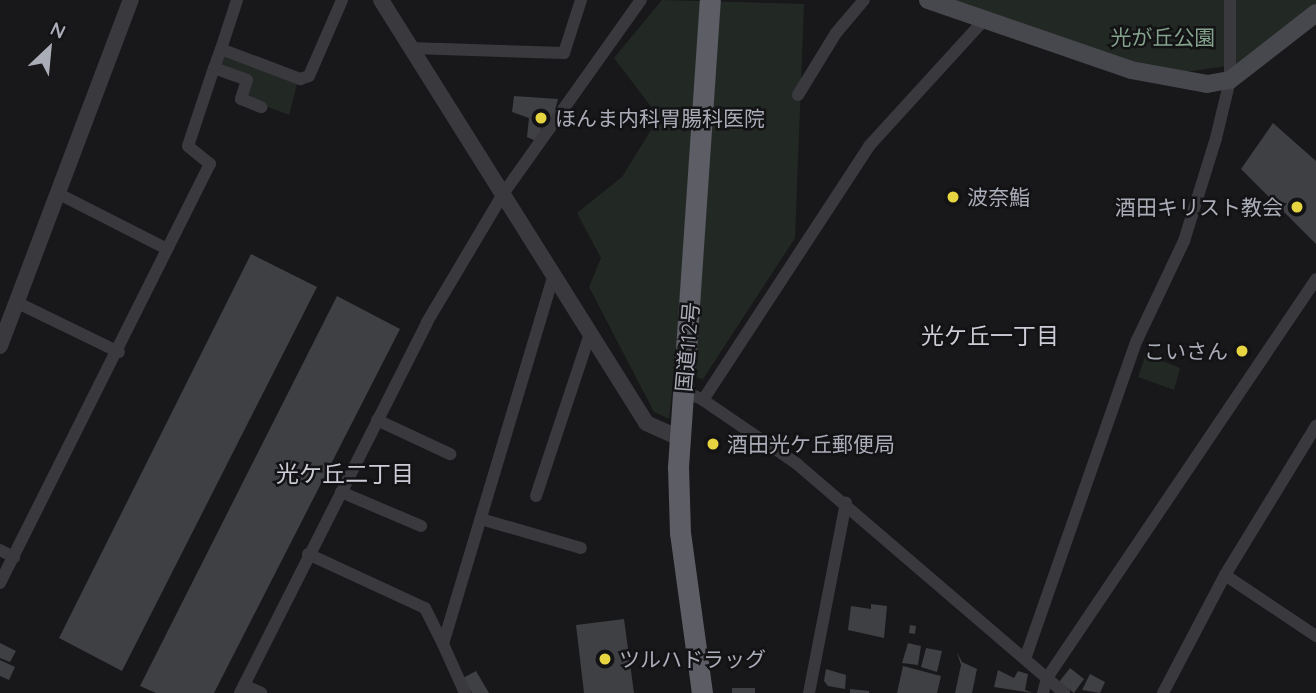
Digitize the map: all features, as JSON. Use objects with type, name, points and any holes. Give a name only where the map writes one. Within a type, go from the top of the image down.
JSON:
[{"type":"highway","name":"国道112号","points":[[702,693],[680,533],[679,438],[693,395],[710,0]]},
{"type":"main road","points":[[928,0],[1130,70],[1186,83],[1230,80],[1316,13]]},
{"type":"street","points":[[0,346],[20,304],[131,0]]},
{"type":"street","points":[[0,583],[119,352],[210,164],[188,146],[237,0]]},
{"type":"street","points":[[221,49],[300,79],[309,76],[341,0]]},
{"type":"street","points":[[381,0],[646,423],[679,438]]},
{"type":"street","points":[[411,48],[564,53],[581,0]]},
{"type":"street","points":[[261,693],[242,689],[427,322],[503,194],[641,0]]},
{"type":"street","points":[[798,95],[836,33],[864,0]]},
{"type":"street","points":[[1025,659],[1059,574],[1137,340],[1184,241],[1230,80],[1230,0]]},
{"type":"street","points":[[984,20],[869,146],[693,395],[797,464],[1065,693]]},
{"type":"street","points":[[214,68],[247,80],[241,99],[261,107]]},
{"type":"street","points":[[59,194],[167,249]]},
{"type":"street","points":[[443,644],[553,278]]},
{"type":"street","points":[[1043,693],[1047,678],[1316,279]]},
{"type":"street","points":[[20,304],[119,352]]},
{"type":"street","points":[[536,496],[590,334]]},
{"type":"street","points":[[377,420],[450,454]]},
{"type":"street","points":[[1163,693],[1225,575],[1316,426]]},
{"type":"street","points":[[341,492],[421,526]]},
{"type":"street","points":[[809,693],[845,503]]},
{"type":"street","points":[[481,519],[581,548]]},
{"type":"street","points":[[0,550],[14,557]]},
{"type":"street","points":[[308,554],[425,608],[465,693]]},
{"type":"street","points":[[1225,575],[1316,636]]},
{"type":"green space","points":[[662,0],[804,4],[795,238],[703,379],[674,373],[669,419],[654,412],[589,287],[601,258],[577,213],[622,177],[659,117],[614,58]]},
{"type":"green space","name":"光が丘公園","points":[[945,0],[1316,0],[1316,19],[1253,62],[1166,75]]},
{"type":"green space","points":[[222,52],[298,80],[289,115],[244,98],[248,78],[217,67]]},
{"type":"green space","points":[[1146,354],[1180,368],[1174,390],[1138,377]]},
{"type":"building","name":"ほんま内科胃腸科医院","points":[[514,96],[558,99],[552,121],[546,119],[536,141],[527,137],[529,118],[512,112]]},
{"type":"building","name":"酒田キリスト教会","points":[[1273,123],[1316,161],[1316,244],[1241,169]]},
{"type":"building","points":[[251,254],[317,287],[122,671],[59,638]]},
{"type":"building","points":[[337,296],[400,329],[214,693],[156,693],[140,686]]},
{"type":"building","points":[[871,604],[887,606],[884,638],[848,630],[851,606],[871,609]]},
{"type":"building","name":"ツルハドラッグ","points":[[624,619],[634,693],[584,693],[576,625]]},
{"type":"building","points":[[910,625],[916,626],[915,634],[909,633]]},
{"type":"building","points":[[0,643],[16,651],[10,662],[0,658]]},
{"type":"building","points":[[908,643],[921,646],[918,665],[902,663]]},
{"type":"building","points":[[926,648],[942,651],[937,672],[921,667]]},
{"type":"building","points":[[957,652],[962,662],[977,669],[972,693],[955,693],[961,665]]},
{"type":"building","points":[[0,660],[15,667],[9,680],[0,676]]},
{"type":"building","points":[[903,666],[941,676],[937,693],[897,693]]},
{"type":"building","points":[[1070,668],[1084,679],[1074,693],[1059,682]]},
{"type":"building","points":[[826,669],[846,675],[845,689],[828,686],[824,681]]},
{"type":"building","points":[[998,670],[1014,678],[1018,671],[1028,674],[1025,690],[1033,693],[994,687]]},
{"type":"building","points":[[476,671],[489,693],[472,693],[463,678]]},
{"type":"building","points":[[1090,674],[1105,682],[1100,693],[1082,690]]},
{"type":"building","points":[[732,688],[755,688],[755,693],[732,693]]},
{"type":"building","points":[[850,689],[869,691],[869,693],[850,693]]},
{"type":"place","name":"ほんま内科胃腸科医院","points":[[541,118]]},
{"type":"place","name":"波奈鮨","points":[[953,197]]},
{"type":"place","name":"酒田キリスト教会","points":[[1297,207]]},
{"type":"place","name":"こいさん","points":[[1242,351]]},
{"type":"place","name":"酒田光ケ丘郵便局","points":[[713,444]]},
{"type":"place","name":"ツルハドラッグ","points":[[605,659]]},
{"type":"district","name":"光ケ丘一丁目","points":[[990,336]]},
{"type":"district","name":"光ケ丘二丁目","points":[[345,474]]}]
